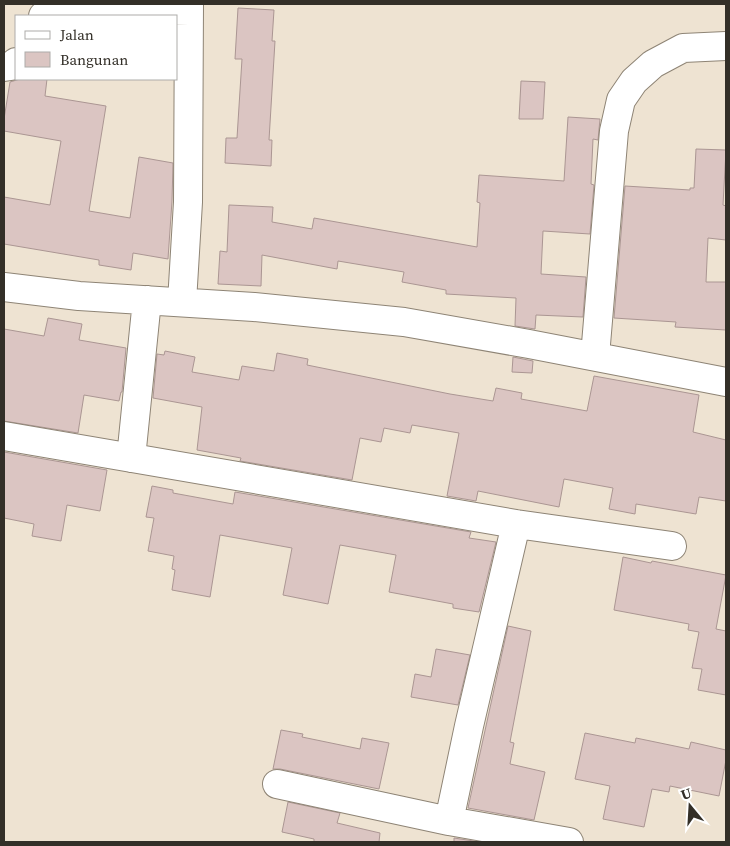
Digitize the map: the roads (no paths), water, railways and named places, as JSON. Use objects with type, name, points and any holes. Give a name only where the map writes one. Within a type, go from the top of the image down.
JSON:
[{"type":"street","points":[[45,15],[67,9],[189,8],[188,202],[182,302]]},
{"type":"street","points":[[595,356],[614,131],[621,100],[634,81],[653,64],[683,48],[726,46]]},
{"type":"street","points":[[4,287],[79,296],[293,310],[404,322],[595,356],[726,382]]},
{"type":"street","points":[[131,458],[148,300]]},
{"type":"street","points":[[4,436],[516,524],[672,546]]},
{"type":"street","points":[[450,821],[516,524]]},
{"type":"street","points":[[277,784],[450,821],[569,842]]}]
